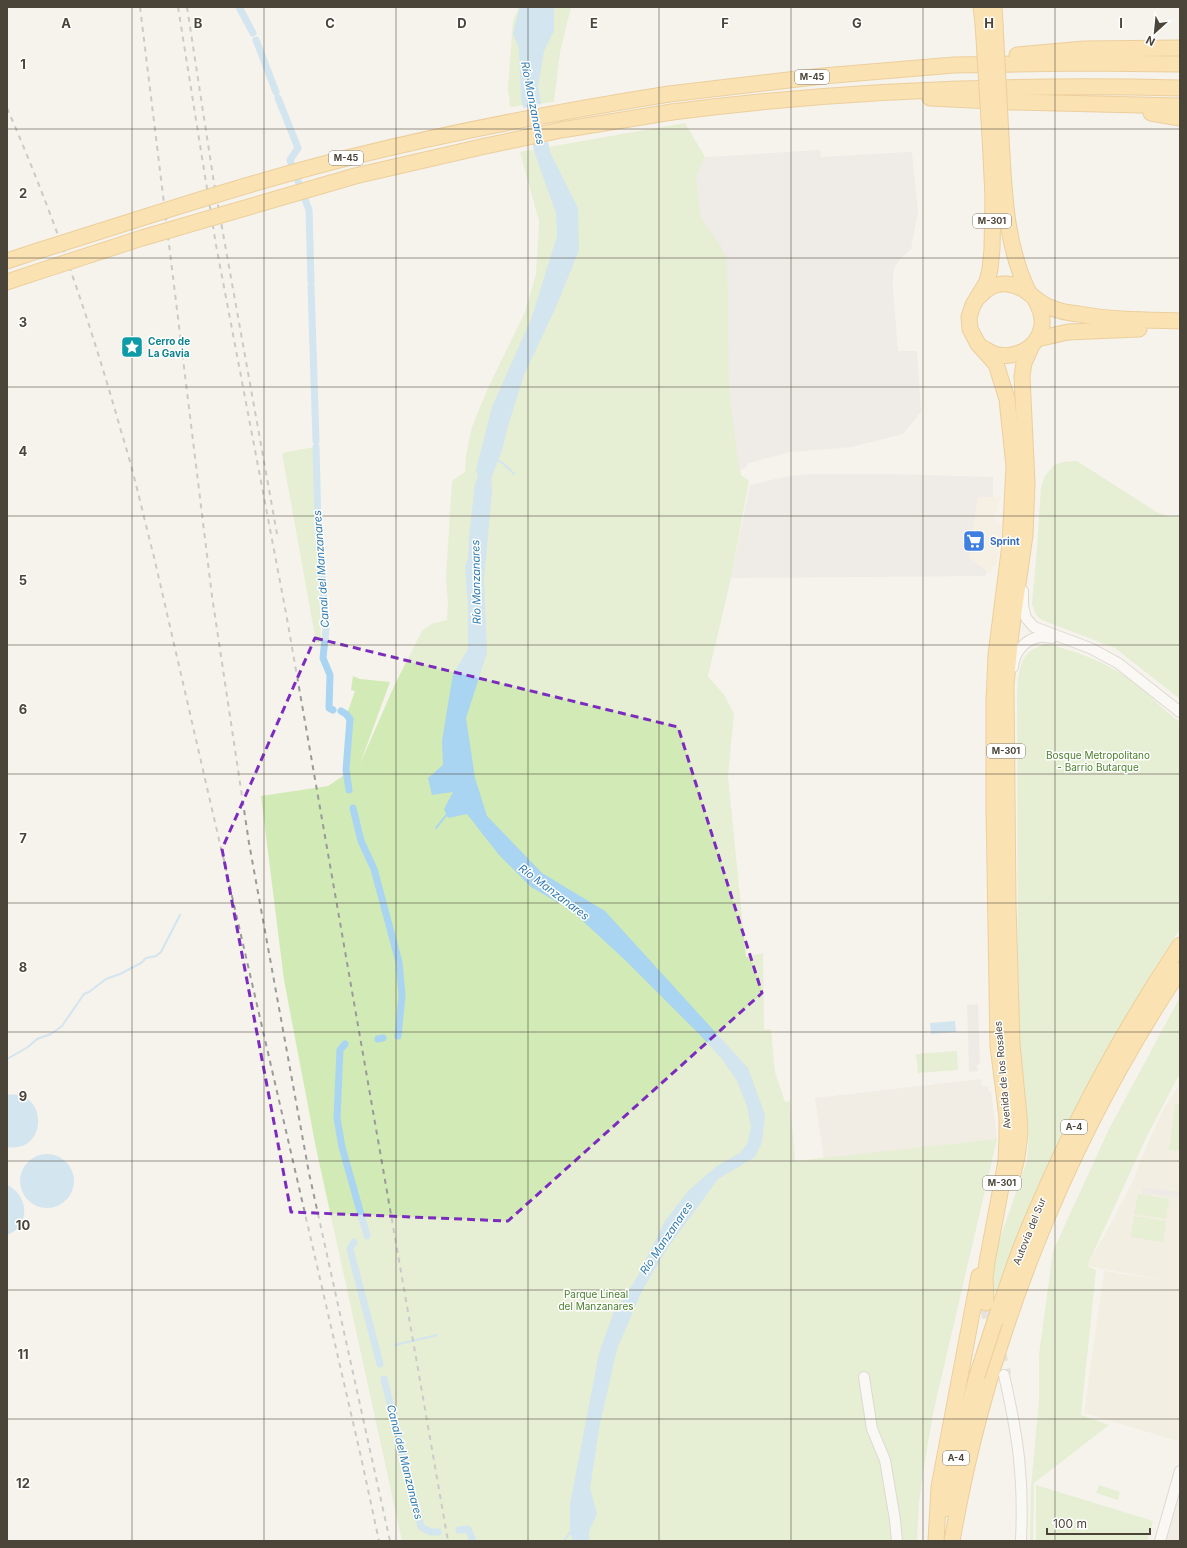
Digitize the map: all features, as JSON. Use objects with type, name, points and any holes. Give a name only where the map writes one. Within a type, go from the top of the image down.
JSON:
[{"type":"highway","name":"M-301","points":[[981,7],[989,24]]},
{"type":"highway","name":"M-301","points":[[978,344],[970,329],[969,317],[974,303],[987,282],[992,249],[995,136],[989,24],[994,7]]},
{"type":"highway","points":[[954,65],[963,59],[1084,50],[1176,48]]},
{"type":"highway","name":"M-45","points":[[7,261],[246,186],[350,157],[475,128],[560,112],[669,94],[823,76],[954,65],[1079,63],[1180,64]]},
{"type":"highway","name":"M-45","points":[[7,282],[142,238],[355,176],[561,130],[672,112],[831,95],[928,90],[1081,86],[1180,88]]},
{"type":"highway","points":[[895,92],[937,99],[1180,106]]},
{"type":"highway","points":[[1013,102],[1053,108],[1132,111],[1180,118]]},
{"type":"highway","name":"M-301","points":[[995,136],[1004,187],[1008,225],[1015,259],[1021,277],[1041,312],[1042,318],[1042,325],[1024,363],[1022,376],[1027,483],[1025,534],[1011,632],[1006,685],[1006,751]]},
{"type":"highway","points":[[974,303],[985,290],[999,284],[1006,284],[1021,287],[1048,307],[1067,312],[1094,317],[1129,320],[1180,321]]},
{"type":"highway","points":[[978,344],[992,354],[1008,356],[1020,354],[1034,343],[1068,332],[1122,329],[1180,330]]},
{"type":"highway","name":"Avenida de los Rosales","points":[[978,344],[996,364],[1007,399],[1014,466],[1010,544],[996,655],[994,701],[994,808],[998,1046],[1007,1117],[1007,1138],[1006,1161],[985,1277],[986,1303]]},
{"type":"highway","name":"Avenida de los Rosales","points":[[993,1228],[1012,1179],[1017,1158],[1020,1134],[1012,1044],[1006,751]]},
{"type":"highway","name":"Autovía del Sur","points":[[936,1541],[978,1376],[995,1321],[1027,1231],[1069,1136],[1102,1073],[1137,1013],[1180,945]]},
{"type":"highway","name":"Autovía del Sur","points":[[952,1541],[966,1474],[984,1401],[1005,1328],[1050,1210],[1110,1088],[1138,1036],[1180,970]]},
{"type":"highway","points":[[1138,1036],[1160,1013],[1180,983]]},
{"type":"highway","points":[[936,1541],[939,1487],[987,1233],[1007,1138]]},
{"type":"street","points":[[1025,534],[1023,606],[1026,618],[1034,627],[1090,648],[1118,663],[1180,712]]},
{"type":"street","points":[[1006,751],[1013,662],[1019,649],[1026,643],[1039,636],[1070,641]]},
{"type":"street","points":[[1004,1375],[1016,1433],[1020,1468],[1022,1501],[1021,1541]]},
{"type":"street","points":[[864,1378],[872,1429],[885,1460],[895,1520],[896,1541]]},
{"type":"street","points":[[1160,1541],[1180,1471]]},
{"type":"highlighted area","points":[[315,638],[678,727],[762,993],[508,1221],[291,1212],[222,849]]},
{"type":"shaded area","points":[[820,150],[821,157],[912,153],[918,211],[911,249],[895,266],[893,288],[898,351],[917,351],[921,412],[903,434],[852,447],[791,452],[749,463],[744,469],[738,471],[696,217],[696,177],[705,157]]},
{"type":"shaded area","points":[[808,474],[892,474],[993,477],[993,497],[978,497],[969,557],[987,572],[985,576],[731,578],[750,485],[789,476]]},
{"type":"shaded area","points":[[978,497],[1001,497],[994,520],[1002,526],[997,564],[991,567],[993,570],[989,573],[969,557]]},
{"type":"shaded area","points":[[978,1004],[980,1062],[977,1066],[978,1071],[969,1072],[967,1005]]},
{"type":"shaded area","points":[[981,1079],[981,1084],[983,1086],[988,1086],[988,1092],[991,1091],[997,1139],[824,1158],[815,1098]]},
{"type":"shaded area","points":[[1180,1084],[1180,1283],[1087,1266],[1134,1179],[1141,1159],[1163,1110]]},
{"type":"shaded area","points":[[1143,1187],[1180,1192],[1180,1198],[1142,1193]]},
{"type":"shaded area","points":[[1104,1271],[1180,1283],[1180,1436],[1178,1441],[1084,1413]]},
{"type":"shaded area","points":[[1180,1463],[1180,1541],[1159,1541]]},
{"type":"green space","points":[[519,7],[571,7],[560,52],[554,102],[510,107],[508,88],[513,21]]},
{"type":"green space","name":"Parque Lineal del Manzanares","points":[[685,123],[705,157],[696,177],[701,218],[721,246],[727,262],[729,389],[737,456],[741,475],[749,481],[731,578],[708,676],[725,696],[734,714],[728,776],[746,957],[763,953],[764,1030],[771,1029],[775,1072],[785,1102],[790,1101],[795,1161],[997,1139],[934,1409],[923,1472],[919,1504],[917,1541],[402,1541],[316,1148],[284,980],[261,796],[328,786],[349,772],[353,719],[348,711],[355,691],[351,690],[353,676],[360,679],[390,682],[360,764],[395,684],[422,631],[431,624],[447,620],[448,604],[446,577],[452,481],[465,472],[466,455],[472,427],[488,388],[525,312],[536,274],[539,221],[520,152]]},
{"type":"green space","points":[[314,447],[321,642],[316,642],[282,453]]},
{"type":"green space","points":[[1077,461],[1158,513],[1180,517],[1180,699],[1115,648],[1042,620],[1036,615],[1032,604],[1041,488],[1045,476],[1054,465],[1063,462]]},
{"type":"green space","name":"Bosque Metropolitano - Barrio Butarque","points":[[1045,644],[1067,649],[1109,666],[1135,683],[1180,722],[1180,929],[1152,972],[1072,1114],[1032,1201],[994,1297],[993,1275],[997,1247],[1027,1161],[1029,1134],[1018,1023],[1017,694],[1019,671],[1023,660],[1030,651]]},
{"type":"green space","points":[[1180,997],[1180,1073],[1147,1136],[1087,1266],[1096,1270],[1081,1415],[1109,1425],[1034,1483],[1033,1541],[1030,1541],[1031,1487],[1039,1401],[1039,1355],[1053,1251],[1109,1129]]},
{"type":"green space","points":[[957,1051],[958,1070],[918,1073],[916,1054]]},
{"type":"green space","points":[[1175,1104],[1180,1105],[1180,1151],[1169,1150]]},
{"type":"green space","points":[[1138,1194],[1169,1199],[1166,1219],[1134,1214]]},
{"type":"green space","points":[[1134,1216],[1166,1221],[1163,1242],[1131,1237]]},
{"type":"green space","points":[[1036,1485],[1153,1521],[1147,1541],[1036,1541]]},
{"type":"green space","points":[[1099,1485],[1120,1492],[1118,1500],[1096,1493]]},
{"type":"water","name":"Río Manzanares","points":[[520,7],[555,7],[554,31],[544,51],[538,87],[550,152],[578,208],[579,250],[556,307],[524,375],[503,447],[491,479],[492,491],[484,581],[487,653],[466,718],[475,778],[487,816],[542,873],[605,911],[748,1068],[765,1115],[762,1142],[755,1157],[718,1179],[667,1249],[641,1293],[617,1349],[600,1424],[590,1488],[597,1514],[589,1531],[589,1541],[573,1541],[570,1533],[570,1504],[599,1353],[615,1309],[639,1274],[665,1221],[689,1190],[717,1166],[740,1153],[747,1144],[751,1127],[747,1106],[737,1081],[722,1059],[701,1036],[626,961],[571,910],[531,887],[499,855],[467,814],[448,818],[444,809],[453,792],[432,795],[428,778],[443,765],[442,741],[453,674],[468,649],[468,607],[465,566],[468,559],[475,483],[478,477],[476,470],[492,407],[532,317],[557,236],[556,213],[535,154],[521,98],[519,48],[513,33]]},
{"type":"water","points":[[955,1021],[956,1032],[931,1034],[930,1023]]},
{"type":"water","points":[[7,1095],[21,1096],[30,1102],[36,1111],[38,1121],[36,1132],[30,1141],[20,1147],[7,1147]]},
{"type":"water","points":[[47,1154],[57,1156],[66,1162],[72,1171],[74,1181],[72,1191],[66,1200],[57,1206],[47,1208],[37,1206],[28,1200],[22,1191],[20,1181],[22,1171],[28,1162],[37,1156]]},
{"type":"water","points":[[7,1185],[20,1196],[24,1210],[20,1225],[15,1231],[7,1235]]},
{"type":"pier","points":[[541,104],[548,142],[533,144],[523,108]]},
{"type":"waterway","name":"Canal del Manzanares","points":[[239,7],[253,33]]},
{"type":"waterway","name":"Canal del Manzanares","points":[[256,40],[276,92]]},
{"type":"waterway","name":"Canal del Manzanares","points":[[278,98],[298,148],[290,160],[309,210],[311,281]]},
{"type":"waterway","name":"Canal del Manzanares","points":[[311,286],[316,441]]},
{"type":"waterway","name":"Canal del Manzanares","points":[[316,447],[318,525],[326,629],[323,658],[330,675],[329,708],[333,710]]},
{"type":"waterway","points":[[497,460],[504,464],[514,474]]},
{"type":"waterway","name":"Canal del Manzanares","points":[[341,711],[350,719],[346,770],[349,790]]},
{"type":"waterway","name":"Canal del Manzanares","points":[[353,808],[361,841],[374,869],[399,962],[402,995],[398,1036]]},
{"type":"waterway","points":[[436,828],[448,813]]},
{"type":"waterway","points":[[7,1059],[28,1047],[37,1039],[51,1034],[62,1026],[84,994],[106,979],[120,974],[141,963],[146,958],[156,956],[161,952],[180,915]]},
{"type":"waterway","name":"Canal del Manzanares","points":[[378,1039],[383,1038]]},
{"type":"waterway","name":"Canal del Manzanares","points":[[345,1044],[340,1050],[337,1118],[342,1147],[367,1236]]},
{"type":"waterway","name":"Canal del Manzanares","points":[[354,1242],[350,1249],[380,1364]]},
{"type":"waterway","points":[[395,1345],[437,1335]]},
{"type":"waterway","name":"Canal del Manzanares","points":[[384,1379],[421,1527],[431,1532],[438,1532]]},
{"type":"waterway","name":"Canal del Manzanares","points":[[459,1530],[468,1529],[473,1541]]},
{"type":"waterway","points":[[564,1541],[571,1531]]},
{"type":"tunnel","points":[[986,1303],[1004,1375]]},
{"type":"railway","points":[[140,7],[212,596],[249,843],[309,1173],[390,1541]]},
{"type":"railway","points":[[178,7],[216,245],[286,613],[448,1541]]},
{"type":"railway","points":[[187,7],[214,183],[277,534]]},
{"type":"railway","points":[[7,108],[40,187],[70,268],[97,349],[126,446],[154,557],[379,1541]]},
{"type":"place","name":"Cerro de La Gavia","points":[[132,347]]},
{"type":"place","name":"Sprint","points":[[974,541]]}]
